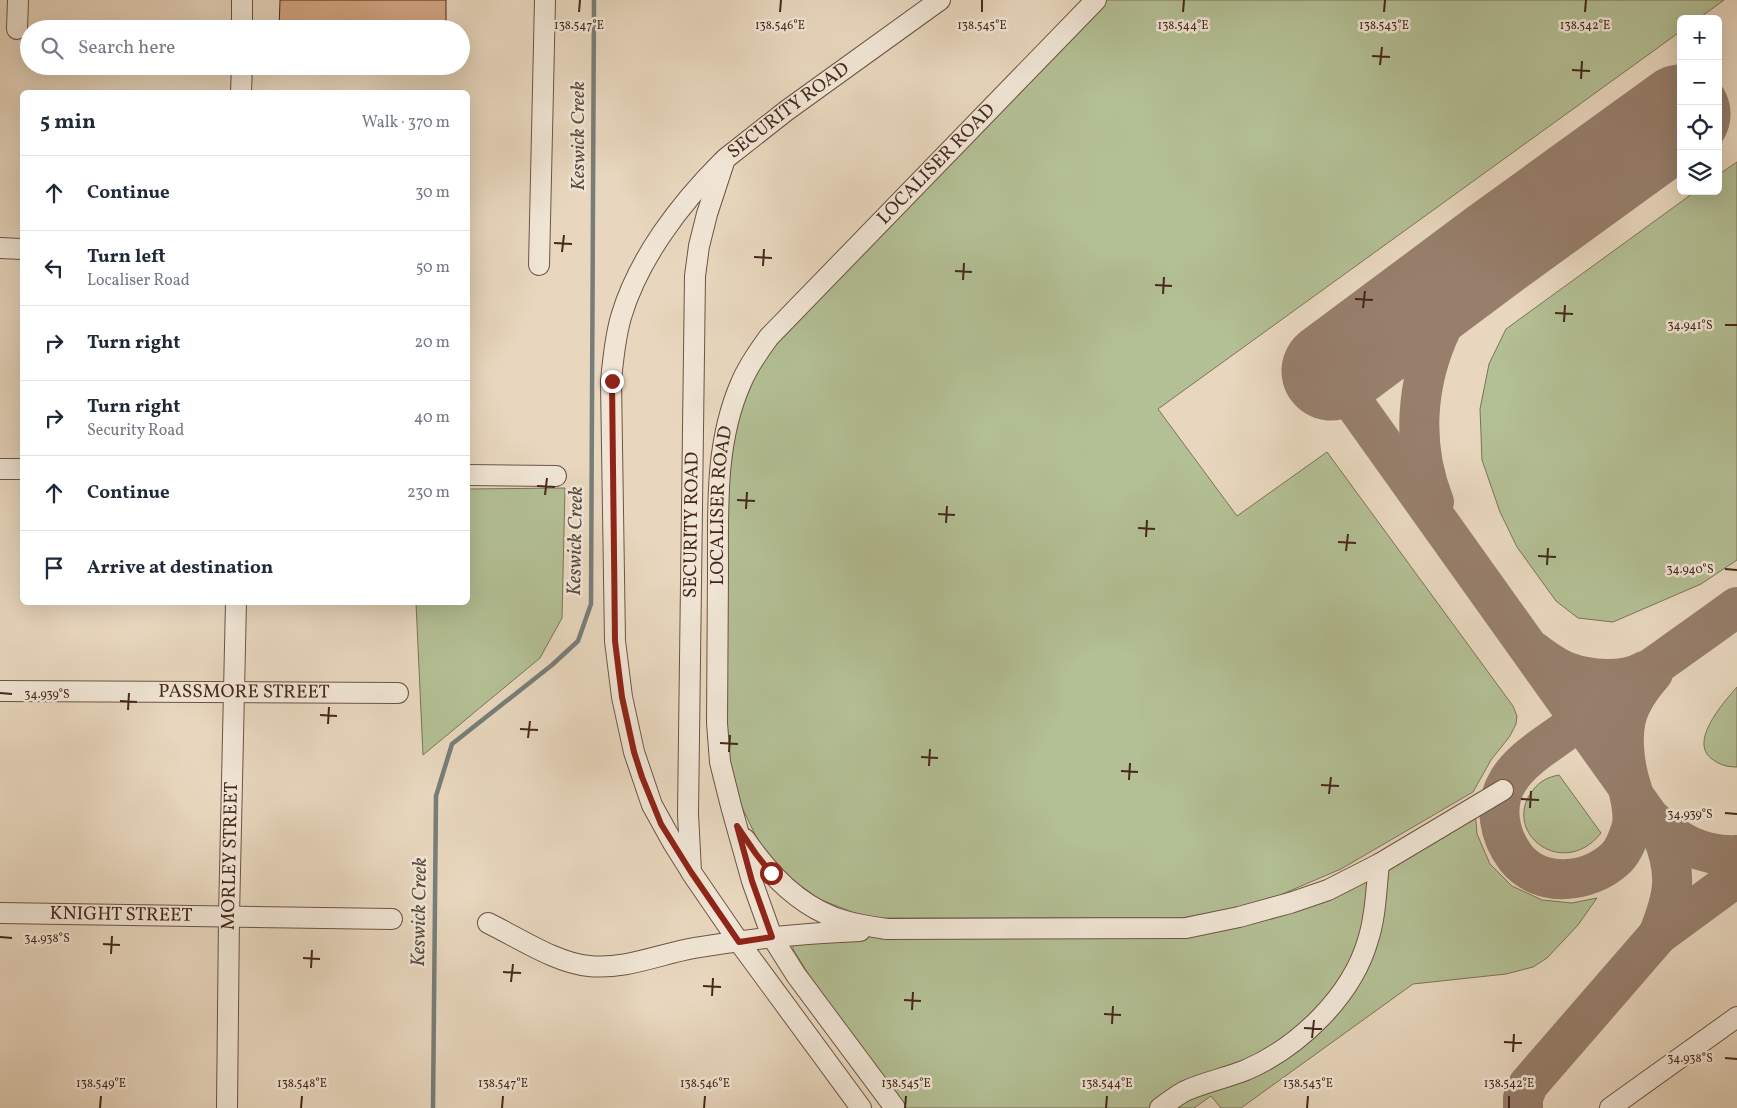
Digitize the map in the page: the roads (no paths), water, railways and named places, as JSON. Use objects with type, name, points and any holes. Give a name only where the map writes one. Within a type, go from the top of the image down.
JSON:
[{"type":"street","points":[[15,29],[18,0]]},
{"type":"street","points":[[242,0],[242,20]]},
{"type":"street","points":[[539,265],[545,0]]},
{"type":"street","name":"SECURITY ROAD","points":[[691,872],[688,814],[694,307],[695,276],[699,246],[707,214],[725,159],[786,111],[940,0]]},
{"type":"street","name":"LOCALISER ROAD","points":[[895,1108],[796,975],[772,937],[752,881],[720,762],[717,723],[718,526],[722,446],[730,414],[741,383],[754,358],[769,337],[1096,0]]},
{"type":"street","points":[[241,90],[242,75]]},
{"type":"street","points":[[725,159],[697,186],[650,254],[621,317],[614,350],[612,381],[615,641],[622,697],[634,752],[652,805],[673,843],[739,942],[861,1108]]},
{"type":"street","points":[[0,248],[20,249]]},
{"type":"street","points":[[0,469],[20,469]]},
{"type":"street","points":[[470,475],[556,476]]},
{"type":"street","name":"MORLEY STREET","points":[[227,1108],[236,605]]},
{"type":"street","name":"PASSMORE STREET","points":[[0,691],[398,693]]},
{"type":"street","points":[[488,923],[548,953],[570,962],[590,966],[617,965],[693,948],[772,937],[888,929],[1186,928],[1239,917],[1328,890],[1379,864],[1503,790]]},
{"type":"street","points":[[737,826],[771,873],[790,891],[811,906],[828,916],[847,922],[888,929]]},
{"type":"street","points":[[1160,1108],[1184,1092],[1246,1070],[1266,1059],[1286,1046],[1327,1011],[1353,977],[1368,939],[1373,920],[1379,864]]},
{"type":"street","name":"KNIGHT STREET","points":[[0,913],[392,919]]},
{"type":"street","points":[[1610,1108],[1737,1017]]},
{"type":"waterway","name":"Keswick Creek","points":[[433,1108],[436,796],[452,744],[552,665],[578,641],[591,604],[594,0]]}]
